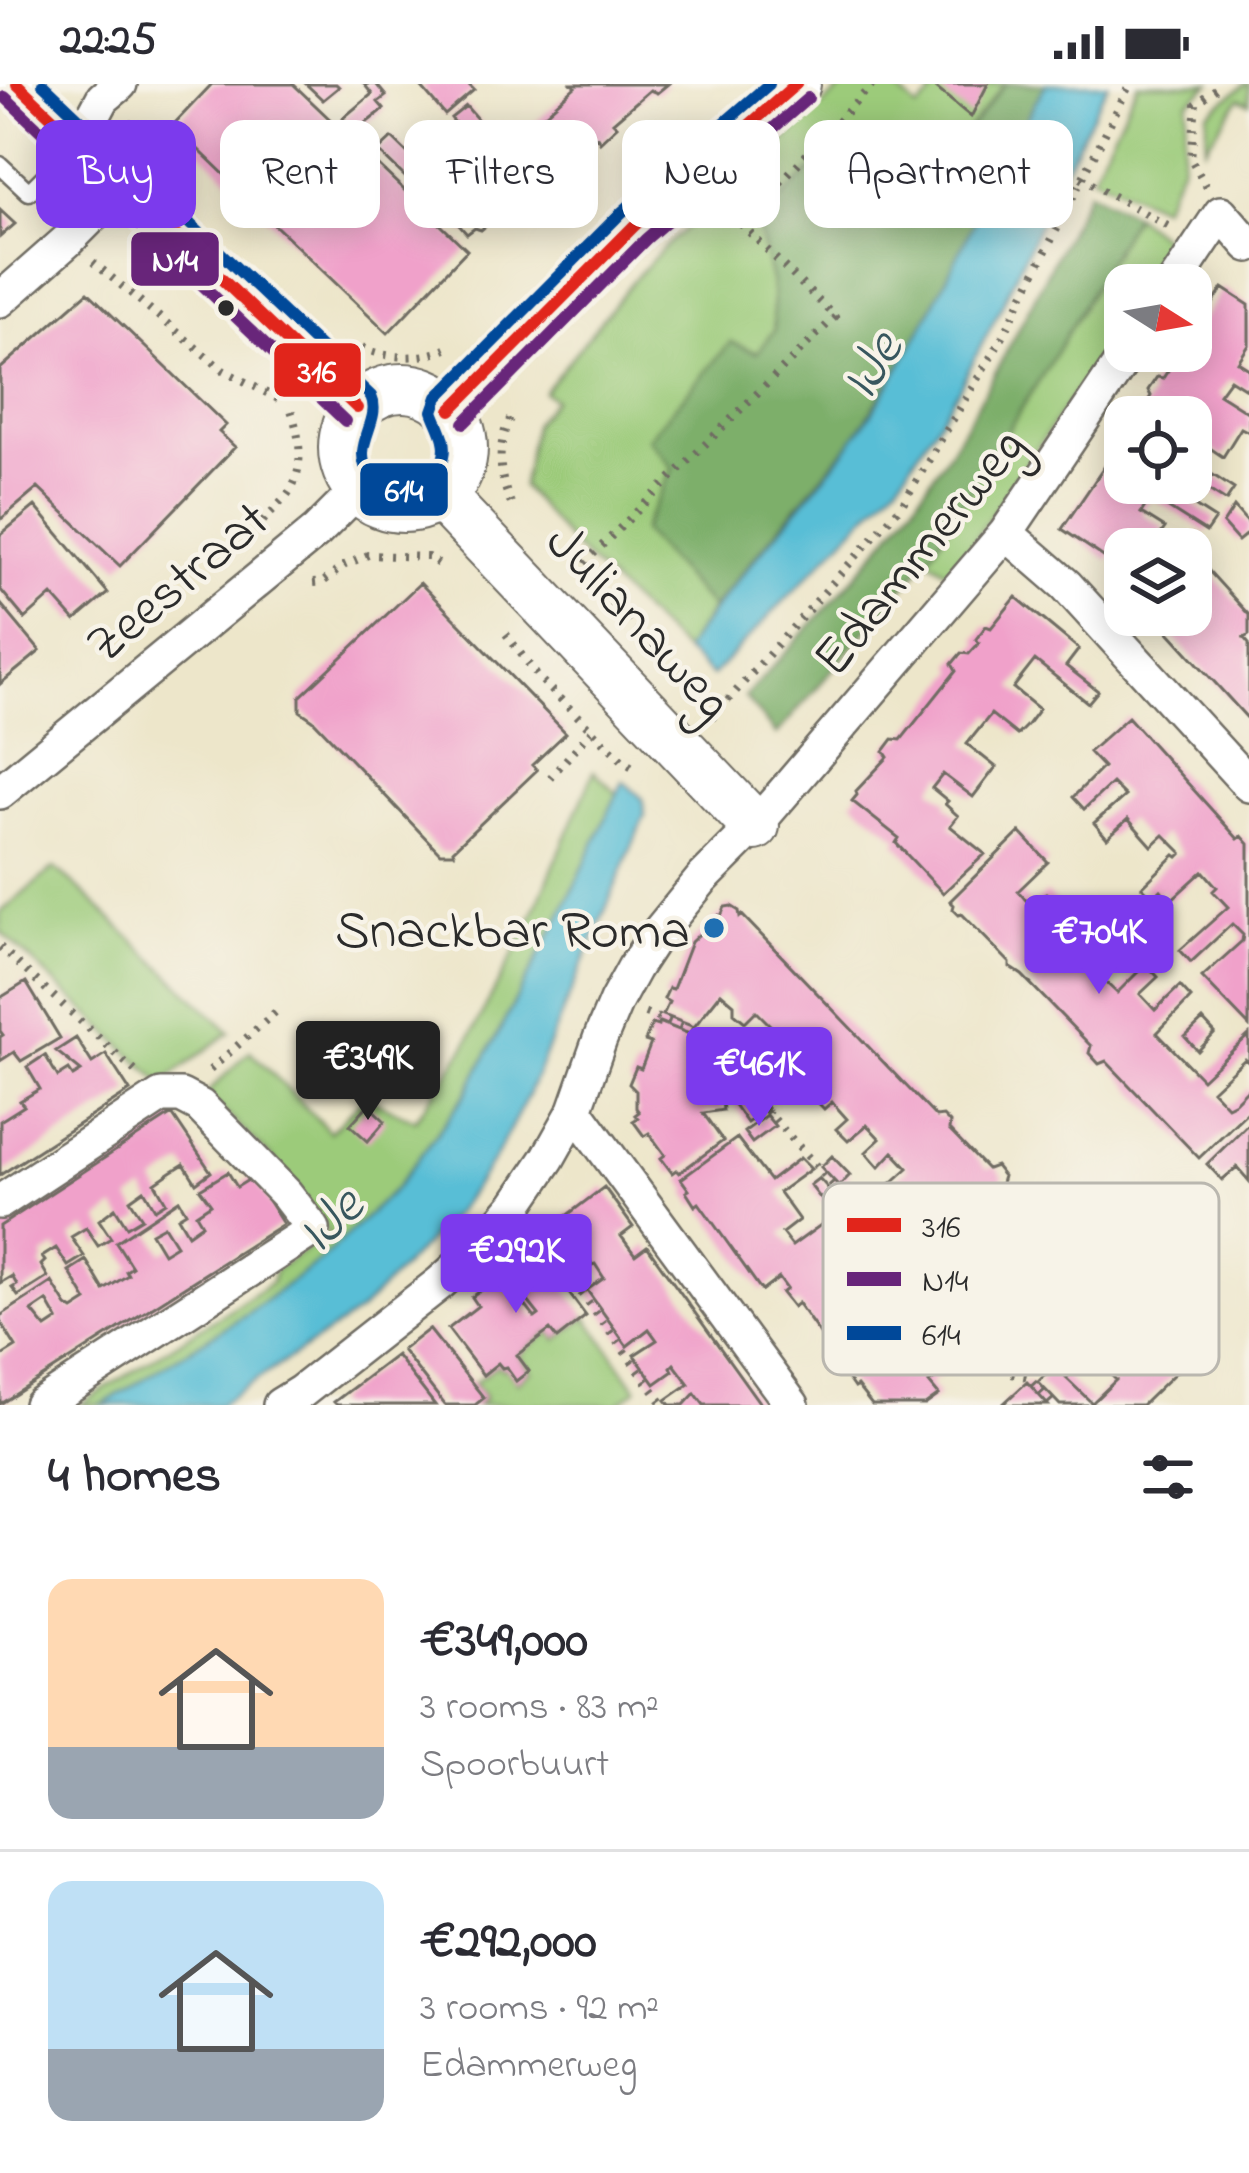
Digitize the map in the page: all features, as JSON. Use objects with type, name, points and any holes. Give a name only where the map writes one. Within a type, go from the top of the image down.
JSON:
[{"type":"main road","points":[[17,84],[55,120]]},
{"type":"main road","points":[[451,410],[634,226],[796,84]]},
{"type":"main road","points":[[168,228],[357,408]]},
{"type":"main road","points":[[404,386],[430,393],[451,410],[461,431],[463,455],[456,477],[440,495],[420,506],[399,508],[377,502],[359,489],[347,471],[342,449],[346,427],[357,408],[379,392],[404,386]]},
{"type":"main road","name":"Julianaweg","points":[[440,495],[755,826]]},
{"type":"street","points":[[91,120],[103,98],[120,84]]},
{"type":"street","points":[[1187,264],[1221,213],[1249,245]]},
{"type":"street","points":[[0,300],[80,228]]},
{"type":"street","name":"Edammerweg","points":[[298,1400],[478,1249],[516,1204],[575,1110],[600,1039],[634,968],[701,879],[755,826],[1006,533],[1115,372]]},
{"type":"street","name":"Zeestraat","points":[[0,792],[316,531],[359,489]]},
{"type":"street","points":[[1006,533],[1066,585],[1249,785]]},
{"type":"street","points":[[0,1202],[171,1096],[200,1106],[286,1194],[313,1229],[41,1405]]},
{"type":"street","points":[[575,1110],[792,1405]]},
{"type":"lane","points":[[0,164],[28,192],[36,184]]},
{"type":"path","points":[[576,571],[835,317],[741,224],[873,84]]},
{"type":"path","points":[[680,748],[902,505],[1003,336],[1130,84]]},
{"type":"path","points":[[1221,213],[1191,159],[1196,104],[1222,84]]},
{"type":"path","points":[[1081,178],[1201,244]]},
{"type":"path","points":[[67,241],[223,370],[289,404],[300,434],[300,464],[288,496],[261,522],[240,592],[323,582],[368,555],[428,557],[446,569]]},
{"type":"path","points":[[550,778],[591,731]]},
{"type":"path","points":[[0,947],[171,1096],[281,1007]]},
{"type":"path","points":[[656,1017],[717,1040],[772,1106],[768,1112],[832,1183]]},
{"type":"path","points":[[516,1204],[664,1405]]},
{"type":"path","points":[[1017,1375],[1028,1377],[1053,1405]]},
{"type":"green space","points":[[847,84],[892,84],[918,109],[932,95],[920,84],[1005,84],[976,120],[807,120]]},
{"type":"green space","points":[[1005,84],[1046,84],[1028,120],[976,120]]},
{"type":"green space","points":[[1138,84],[1210,84],[1188,102],[1181,167],[1161,207],[1092,175]]},
{"type":"green space","points":[[1246,84],[1249,103],[1239,99],[1205,147],[1208,113]]},
{"type":"green space","points":[[804,123],[804,199],[780,211],[780,144]]},
{"type":"green space","points":[[804,177],[804,228],[972,228],[911,348],[855,437],[712,608],[642,531],[673,468],[648,438],[731,342],[757,353],[774,330],[772,284],[758,228],[780,228],[780,200]]},
{"type":"green space","points":[[1088,191],[1134,215],[1060,346],[928,559],[776,735],[745,697],[875,554],[914,503],[1007,351]]},
{"type":"green space","points":[[1134,215],[1174,246],[1162,264],[1106,264]]},
{"type":"green space","points":[[686,228],[758,228],[772,284],[774,330],[674,468],[642,531],[712,608],[684,651],[574,547],[522,486],[534,424],[554,399],[544,392],[664,248]]},
{"type":"green space","points":[[1104,268],[1104,350],[951,574],[928,559]]},
{"type":"green space","points":[[594,771],[618,794],[564,909],[466,1094],[397,1187],[321,1260],[248,1313],[102,1405],[80,1405],[272,1282],[275,1270],[329,1234],[275,1161],[206,1094],[250,1051],[330,1132],[365,1097],[415,1120],[464,1049],[529,924]]},
{"type":"green space","points":[[54,868],[230,1032],[162,1083],[0,931],[0,913]]},
{"type":"green space","points":[[587,1317],[637,1389],[617,1405],[477,1405],[485,1398],[474,1383],[498,1364],[517,1382],[531,1371],[519,1355],[550,1331],[557,1340]]},
{"type":"water","points":[[1046,84],[1108,84],[1073,152],[1073,120],[1025,120]]},
{"type":"water","points":[[971,228],[1037,228],[958,391],[900,480],[712,676],[684,651],[855,437],[932,308]]},
{"type":"water","points":[[623,781],[642,798],[645,815],[528,1095],[493,1161],[455,1213],[359,1312],[219,1405],[102,1405],[248,1313],[321,1260],[397,1187],[466,1094],[564,909]]},
{"type":"building","points":[[212,84],[293,84],[331,120],[220,120],[220,170],[196,147],[196,120],[178,120]]},
{"type":"building","points":[[306,84],[336,84],[339,87],[323,100]]},
{"type":"building","points":[[364,84],[376,84],[386,96],[378,102],[384,109],[370,120],[343,118],[372,94]]},
{"type":"building","points":[[426,84],[468,84],[474,90],[445,115],[422,88]]},
{"type":"building","points":[[572,84],[668,84],[657,93],[650,90],[613,122],[617,126],[600,142],[598,120],[538,120],[575,87]]},
{"type":"building","points":[[931,84],[988,84],[971,117]]},
{"type":"building","points":[[466,106],[478,120],[453,120]]},
{"type":"building","points":[[392,138],[404,150],[404,176],[380,153]]},
{"type":"building","points":[[380,167],[404,190],[404,228],[444,228],[467,250],[388,333],[278,228],[380,228]]},
{"type":"building","points":[[0,210],[15,224],[0,237]]},
{"type":"building","points":[[1223,288],[1249,305],[1249,345],[1238,362],[1249,369],[1249,391],[1230,379],[1219,394],[1249,413],[1249,432],[1241,428],[1223,457],[1212,449],[1212,396],[1151,396],[1148,390],[1167,372],[1212,372],[1212,305]]},
{"type":"building","points":[[88,292],[226,425],[219,432],[235,447],[120,566],[38,488],[0,520],[0,369]]},
{"type":"building","points":[[1104,467],[1104,504],[1147,504],[1141,513],[1165,528],[1104,528],[1104,557],[1062,529]]},
{"type":"building","points":[[1212,476],[1234,489],[1226,501],[1212,492]]},
{"type":"building","points":[[1162,504],[1192,504],[1215,519],[1209,528],[1200,528]]},
{"type":"building","points":[[35,506],[108,593],[75,621],[52,595],[25,619],[0,589],[0,535]]},
{"type":"building","points":[[1234,507],[1249,524],[1249,532],[1238,541],[1223,524]]},
{"type":"building","points":[[1212,574],[1249,615],[1249,635],[1244,638],[1249,644],[1249,720],[1173,636],[1212,636]]},
{"type":"building","points":[[420,583],[566,733],[532,765],[537,770],[454,853],[440,853],[300,711],[300,697]]},
{"type":"building","points":[[1016,597],[1079,649],[1066,666],[1098,691],[1088,703],[1035,660],[1013,688],[1039,709],[1027,725],[1017,735],[991,714],[967,744],[996,767],[973,797],[943,774],[932,788],[958,816],[950,826],[985,854],[943,893],[896,843],[899,838],[852,801],[888,757],[884,751],[893,739],[901,740],[956,671],[952,664],[961,653],[969,654],[986,626],[991,628]]},
{"type":"building","points":[[0,603],[40,651],[0,684]]},
{"type":"building","points":[[1128,717],[1238,839],[1242,836],[1249,844],[1249,1026],[1202,977],[1243,935],[1232,924],[1191,962],[1180,950],[1228,907],[1213,891],[1217,887],[1203,871],[1170,901],[1161,890],[1156,895],[1166,905],[1152,917],[1143,907],[1153,898],[1142,887],[1182,853],[1164,835],[1152,846],[1128,819],[1107,838],[1094,823],[1125,796],[1112,783],[1084,809],[1073,797],[1103,767],[1089,752]]},
{"type":"building","points":[[1020,832],[1048,862],[1018,891],[1032,907],[1046,893],[1078,923],[1091,910],[1101,920],[1071,949],[1089,968],[1121,936],[1130,947],[1099,976],[1117,993],[1146,964],[1158,977],[1140,994],[1155,1010],[1180,986],[1191,998],[1157,1033],[1202,1079],[1249,1035],[1249,1063],[1245,1059],[1212,1090],[1227,1106],[1249,1088],[1249,1110],[1199,1158],[1106,1061],[1099,1064],[1089,1053],[1091,1046],[953,909],[950,901]]},
{"type":"building","points":[[725,907],[739,911],[936,1117],[943,1116],[950,1123],[949,1130],[987,1169],[995,1166],[1003,1176],[1001,1183],[891,1183],[908,1168],[893,1152],[879,1167],[866,1152],[880,1139],[867,1125],[848,1141],[836,1129],[847,1119],[832,1102],[824,1109],[808,1092],[815,1086],[804,1074],[795,1083],[783,1070],[799,1055],[784,1039],[765,1058],[755,1048],[774,1029],[756,1011],[745,1022],[721,993],[694,1027],[663,1015],[669,1002],[664,999],[669,988],[673,989],[691,942]]},
{"type":"building","points":[[26,982],[60,1038],[21,1061],[14,1052],[0,1061],[0,998]]},
{"type":"building","points":[[1203,1020],[1215,1033],[1198,1051],[1185,1037]]},
{"type":"building","points":[[659,1022],[710,1042],[727,1061],[719,1068],[723,1110],[703,1113],[723,1141],[679,1173],[672,1173],[649,1133],[644,1136],[633,1121],[639,1112],[636,1091],[629,1084],[651,1043],[645,1041],[652,1024]]},
{"type":"building","points":[[76,1038],[92,1063],[106,1054],[130,1091],[0,1175],[0,1121],[40,1089],[27,1067],[45,1055],[58,1077],[69,1070],[73,1076],[81,1071],[56,1051]]},
{"type":"building","points":[[760,1098],[767,1108],[747,1123],[732,1102]]},
{"type":"building","points":[[368,1105],[385,1121],[368,1141],[350,1125]]},
{"type":"building","points":[[172,1114],[211,1172],[196,1183],[184,1164],[171,1172],[155,1183],[166,1202],[155,1209],[144,1190],[130,1200],[142,1218],[127,1227],[115,1208],[99,1220],[111,1238],[98,1246],[86,1228],[71,1237],[84,1256],[68,1266],[56,1248],[42,1257],[48,1277],[18,1296],[12,1276],[0,1283],[0,1226]]},
{"type":"building","points":[[766,1115],[775,1126],[752,1143],[744,1132]]},
{"type":"building","points":[[1249,1123],[1249,1181],[1237,1167],[1222,1180],[1207,1164]]},
{"type":"building","points":[[737,1138],[770,1181],[800,1158],[811,1169],[779,1192],[799,1220],[782,1233],[792,1246],[823,1223],[823,1338],[798,1303],[793,1307],[782,1293],[787,1289],[779,1278],[762,1291],[699,1203],[695,1206],[681,1179]]},
{"type":"building","points":[[832,1156],[850,1175],[836,1183],[821,1167]]},
{"type":"building","points":[[228,1172],[237,1187],[253,1177],[283,1224],[0,1404],[0,1357],[16,1347],[0,1316],[52,1282],[73,1310],[87,1301],[69,1271],[86,1260],[104,1290],[128,1275],[132,1267],[116,1242],[179,1200],[186,1212],[178,1217],[188,1234],[202,1224],[196,1214],[211,1204],[200,1189]],"holes":[[[164,1226],[176,1245],[163,1253],[151,1233]],[[47,1301],[58,1320],[46,1328],[32,1311]]]},
{"type":"building","points":[[819,1178],[823,1183],[823,1202],[810,1185]]},
{"type":"building","points":[[604,1187],[633,1227],[621,1236],[635,1255],[647,1246],[761,1405],[704,1405],[695,1393],[684,1405],[670,1405],[666,1400],[689,1384],[674,1364],[673,1371],[655,1384],[634,1355],[657,1340],[649,1329],[627,1346],[587,1290],[604,1278],[595,1264],[590,1260],[574,1272],[545,1232]]},
{"type":"building","points":[[536,1249],[586,1316],[557,1339],[550,1330],[517,1355],[529,1371],[516,1381],[498,1363],[483,1375],[448,1329],[478,1306],[472,1297],[502,1275],[535,1318],[539,1315],[505,1272]]},
{"type":"building","points":[[429,1329],[484,1398],[475,1405],[445,1405],[402,1350]]},
{"type":"building","points":[[396,1355],[435,1405],[334,1402]]},
{"type":"building","points":[[845,1375],[939,1375],[929,1383],[939,1395],[925,1405],[872,1405]]},
{"type":"building","points":[[1045,1375],[1069,1375],[1066,1378],[1092,1403],[1116,1380],[1111,1375],[1173,1375],[1142,1405],[1060,1405],[1038,1382]]},
{"type":"building","points":[[1027,1382],[1048,1405],[1002,1405]]},
{"type":"transit line","name":"316","points":[[17,84],[357,408]]},
{"type":"transit line","name":"614","points":[[43,84],[371,396],[374,406],[364,445],[365,465],[380,484],[401,490],[423,484],[440,467],[445,450],[433,411],[438,397],[621,213],[769,84]]},
{"type":"transit line","name":"316","points":[[451,410],[634,226],[796,84]]},
{"type":"transit line","name":"N14","points":[[5,97],[345,421]]},
{"type":"transit line","name":"N14","points":[[464,423],[646,239],[808,98]]},
{"type":"place","name":"Snackbar Roma","points":[[714,928]]},
{"type":"water label","name":"IJe","points":[[869,364]]},
{"type":"water label","name":"IJe","points":[[328,1218]]}]
